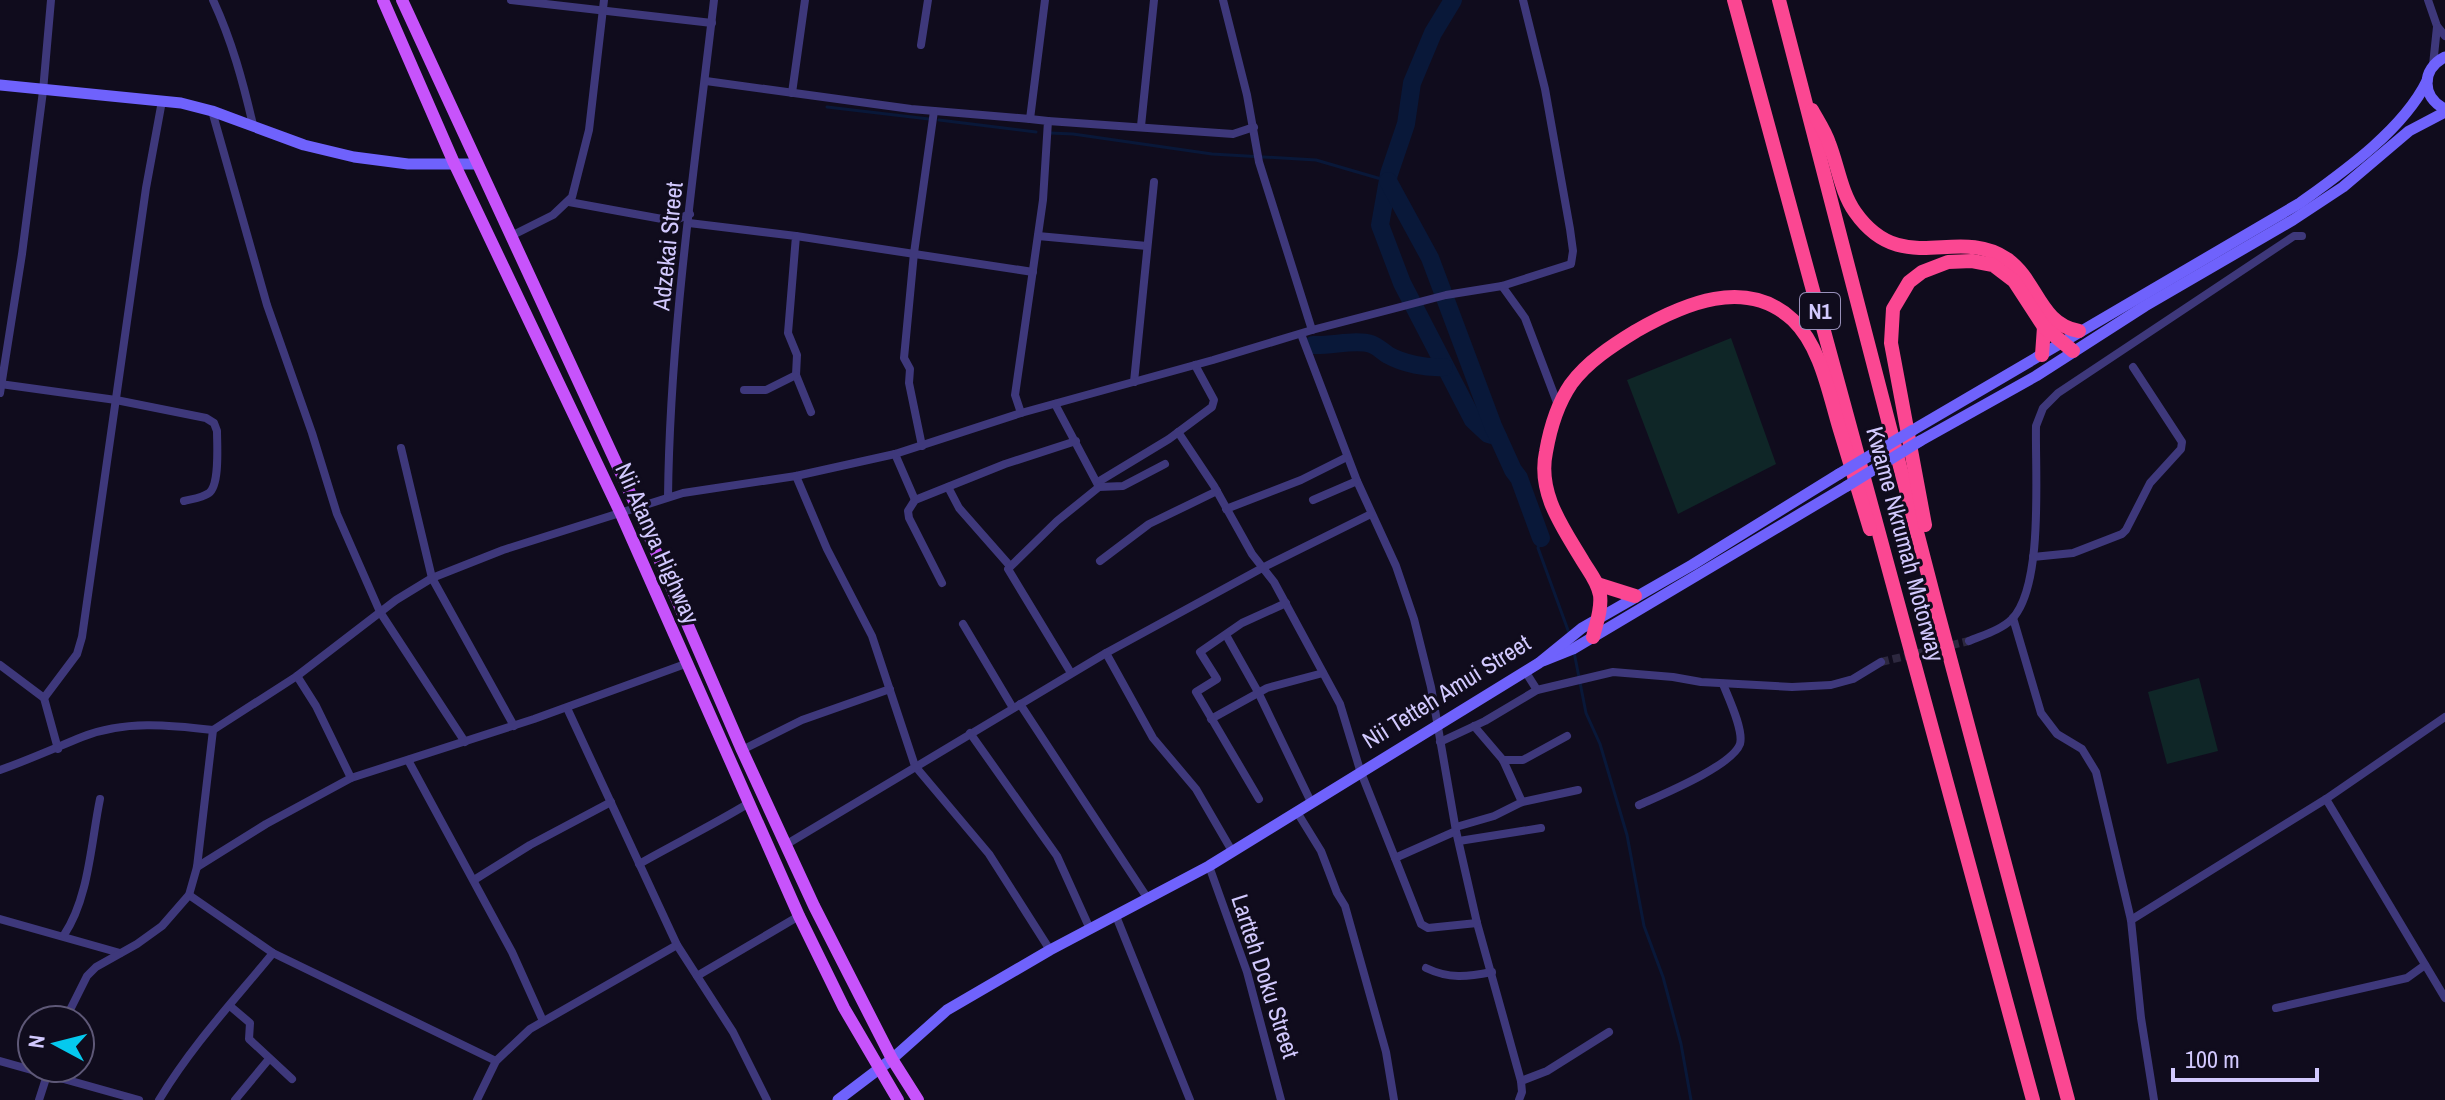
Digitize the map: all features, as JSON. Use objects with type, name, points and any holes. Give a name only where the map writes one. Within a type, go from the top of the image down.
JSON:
[{"type":"highway","name":"Kwame Nkrumah Motorway","points":[[1734,0],[2033,1100]]},
{"type":"highway","name":"Kwame Nkrumah Motorway","points":[[1779,0],[2068,1100]]},
{"type":"highway","points":[[1802,94],[1825,132],[1850,204],[1874,234],[1884,241],[1912,248],[1969,248],[1998,254],[2029,281],[2056,322],[2079,331]]},
{"type":"highway","points":[[1938,613],[1934,572],[1893,361],[1893,309],[1909,282],[1922,272],[1948,262],[1982,262],[1999,268],[2014,281],[2044,327],[2068,347]]},
{"type":"highway","points":[[1593,637],[1600,600],[1597,584],[1550,504],[1545,454],[1559,406],[1584,369],[1618,342],[1685,305],[1728,297],[1757,300],[1785,314],[1812,346],[1885,580],[1905,622]]},
{"type":"highway","points":[[2042,355],[2044,327]]},
{"type":"highway","points":[[1597,584],[1635,596]]},
{"type":"main road","name":"Nii Atanya Highway","points":[[383,0],[454,163],[621,514],[799,916],[844,1008],[898,1100]]},
{"type":"main road","points":[[402,0],[637,508],[742,750],[849,977],[892,1059],[918,1100]]},
{"type":"main road","points":[[1539,663],[1560,656],[1593,637],[1920,441],[2036,376],[2068,347],[2079,331],[2300,203],[2333,179],[2396,123],[2414,104],[2433,65],[2445,57]]},
{"type":"main road","points":[[2068,347],[2266,236],[2343,187],[2409,131],[2445,110],[2430,97],[2427,81]]},
{"type":"main road","points":[[0,85],[162,101],[212,111],[304,145],[354,157],[408,164],[476,164]]},
{"type":"main road","name":"Nii Tetteh Amui Street","points":[[838,1100],[892,1059],[947,1010],[1050,950],[1209,866],[1360,770],[1539,663],[1570,637],[1635,596],[2042,355],[2068,347]]},
{"type":"street","points":[[0,393],[22,254],[51,0]]},
{"type":"street","points":[[213,0],[243,78],[253,125]]},
{"type":"street","points":[[511,0],[604,4],[712,23]]},
{"type":"street","name":"Adzekai Street","points":[[668,497],[671,414],[689,218],[714,0]]},
{"type":"street","points":[[792,93],[805,0]]},
{"type":"street","points":[[921,45],[928,0]]},
{"type":"street","points":[[1030,119],[1045,0]]},
{"type":"street","points":[[1141,126],[1154,0]]},
{"type":"street","points":[[1223,0],[1259,158],[1312,330]]},
{"type":"street","points":[[0,770],[58,749],[82,736],[137,726],[168,725],[213,730],[297,676],[380,612],[432,578],[503,550],[668,497],[796,476],[895,454],[1021,413],[1312,330],[1446,295],[1502,286],[1565,268],[1573,258],[1570,229],[1545,89],[1523,0]]},
{"type":"street","points":[[2428,0],[2437,26],[2445,36]]},
{"type":"street","points":[[511,236],[553,215],[569,202],[589,130],[604,4]]},
{"type":"street","points":[[2433,65],[2437,26]]},
{"type":"street","points":[[706,81],[978,117],[1233,134],[1254,127]]},
{"type":"street","points":[[44,698],[77,654],[82,637],[146,188],[162,101]]},
{"type":"street","points":[[212,111],[267,305],[337,514],[380,612],[465,742]]},
{"type":"street","points":[[922,446],[909,383],[910,369],[904,358],[914,253],[934,111]]},
{"type":"street","points":[[1021,413],[1015,395],[1038,236],[1048,121]]},
{"type":"street","points":[[1134,382],[1154,182]]},
{"type":"street","points":[[569,202],[673,221],[689,218],[1033,272]]},
{"type":"street","points":[[796,236],[788,333],[797,355],[796,375],[811,412]]},
{"type":"street","points":[[1038,236],[1147,246]]},
{"type":"street","points":[[2266,236],[2273,250]]},
{"type":"street","points":[[1969,641],[2002,627],[2013,618],[2027,590],[2033,557],[2036,426],[2043,408],[2058,393],[2294,236],[2302,236]]},
{"type":"street","points":[[1502,286],[1525,318],[1559,406]]},
{"type":"street","points":[[1301,334],[1347,457],[1396,566],[1414,619],[1431,687],[1435,724],[1477,923],[1521,1081],[1519,1100]]},
{"type":"street","points":[[1071,673],[1009,573],[1010,566],[1099,485],[1212,407],[1214,400],[1195,365]]},
{"type":"street","points":[[2033,557],[2073,553],[2122,534],[2150,483],[2181,449],[2182,442],[2133,367]]},
{"type":"street","points":[[744,390],[766,390],[796,375]]},
{"type":"street","points":[[0,384],[116,400],[206,418],[214,423],[217,431],[216,481],[212,491],[206,495],[184,501]]},
{"type":"street","points":[[1055,404],[1099,485]]},
{"type":"street","points":[[1178,432],[1217,491],[1252,554],[1264,567],[1286,603],[1323,673],[1345,718],[1360,770],[1421,924],[1428,928],[1477,923]]},
{"type":"street","points":[[942,583],[909,518],[908,511],[915,500],[1005,464],[1076,441]]},
{"type":"street","points":[[401,448],[432,578],[514,726]]},
{"type":"street","points":[[895,454],[915,500]]},
{"type":"street","points":[[1226,509],[1301,480],[1347,457]]},
{"type":"street","points":[[1099,485],[1123,486],[1165,464]]},
{"type":"street","points":[[796,476],[827,549],[862,612],[915,766],[989,854],[1050,950]]},
{"type":"street","points":[[1313,500],[1357,481]]},
{"type":"street","points":[[948,487],[959,508],[1010,566]]},
{"type":"street","points":[[1100,561],[1149,524],[1217,491]]},
{"type":"street","points":[[787,844],[1106,653],[1264,567],[1371,514]]},
{"type":"street","points":[[1259,799],[1196,692],[1217,679],[1200,652],[1242,623],[1286,603]]},
{"type":"street","points":[[2013,618],[2041,713],[2057,734],[2082,749],[2096,772],[2131,920],[2141,1018],[2154,1100]]},
{"type":"street","points":[[963,624],[1148,899]]},
{"type":"street","points":[[1226,635],[1258,692],[1311,802]]},
{"type":"street","points":[[1106,653],[1153,738],[1196,789],[1232,851]]},
{"type":"street","points":[[1440,742],[1537,690],[1606,673],[1792,687],[1831,685],[1853,679],[1881,662]]},
{"type":"street","points":[[197,867],[266,824],[351,778],[567,708],[688,663]]},
{"type":"street","points":[[0,665],[44,698],[58,749]]},
{"type":"street","points":[[1525,671],[1537,690]]},
{"type":"street","points":[[1211,719],[1258,692],[1323,673]]},
{"type":"street","points":[[297,676],[316,706],[351,778]]},
{"type":"street","points":[[1639,805],[1685,784],[1728,759],[1735,751],[1740,742],[1740,733],[1723,684]]},
{"type":"street","points":[[742,750],[802,720],[890,689]]},
{"type":"street","points":[[567,708],[677,945],[733,1032],[767,1100]]},
{"type":"street","points":[[2131,920],[2326,799],[2445,717]]},
{"type":"street","points":[[1474,726],[1503,760],[1522,802]]},
{"type":"street","points":[[73,1004],[87,976],[96,967],[162,926],[189,895],[197,867],[213,730]]},
{"type":"street","points":[[970,733],[1057,856],[1090,929]]},
{"type":"street","points":[[1503,760],[1523,760],[1567,736]]},
{"type":"street","points":[[408,760],[517,962],[543,1021]]},
{"type":"street","points":[[1395,858],[1522,802],[1578,790]]},
{"type":"street","points":[[64,935],[73,921],[85,879],[100,799]]},
{"type":"street","points":[[2326,799],[2445,998]]},
{"type":"street","points":[[474,880],[530,845],[611,802]]},
{"type":"street","points":[[639,864],[749,803]]},
{"type":"street","points":[[1297,812],[1321,851],[1345,906],[1386,1052],[1394,1100]]},
{"type":"street","points":[[1459,841],[1541,828]]},
{"type":"street","name":"Lartteh Doku Street","points":[[1209,866],[1247,972],[1281,1100]]},
{"type":"street","points":[[189,895],[273,953],[496,1061]]},
{"type":"street","points":[[697,976],[799,916]]},
{"type":"street","points":[[1116,916],[1187,1099]]},
{"type":"street","points":[[0,919],[120,953]]},
{"type":"street","points":[[477,1100],[496,1061],[530,1029],[677,945]]},
{"type":"street","points":[[159,1100],[182,1061],[273,953]]},
{"type":"street","points":[[2276,1008],[2407,978],[2425,965]]},
{"type":"street","points":[[1426,968],[1448,977],[1464,978],[1492,972]]},
{"type":"street","points":[[230,1006],[252,1026],[249,1039],[292,1079]]},
{"type":"street","points":[[1521,1081],[1547,1071],[1609,1032]]},
{"type":"street","points":[[235,1100],[269,1059]]},
{"type":"street","points":[[92,1084],[139,1100]]},
{"type":"street","points":[[103,1100],[108,1089]]},
{"type":"green space","points":[[1731,338],[1776,464],[1678,514],[1627,380]]},
{"type":"green space","points":[[2199,678],[2218,751],[2167,764],[2148,692]]},
{"type":"waterway","points":[[1453,0],[1433,33],[1412,83],[1406,124],[1389,174],[1380,225],[1402,283],[1473,420],[1488,434],[1498,437]]},
{"type":"waterway","points":[[827,107],[929,119]]},
{"type":"waterway","points":[[939,120],[1036,132]]},
{"type":"waterway","points":[[1050,133],[1212,154],[1316,160],[1388,181]]},
{"type":"waterway","points":[[1388,181],[1430,258],[1493,426],[1519,478],[1541,538]]},
{"type":"waterway","points":[[1313,345],[1365,343],[1408,363],[1444,367]]},
{"type":"waterway","points":[[1541,538],[1538,548],[1569,633]]},
{"type":"waterway","points":[[1574,652],[1586,713],[1600,744],[1627,835],[1644,926],[1663,977],[1681,1044],[1691,1100]]},
{"type":"tunnel","points":[[1881,662],[1969,641]]}]
